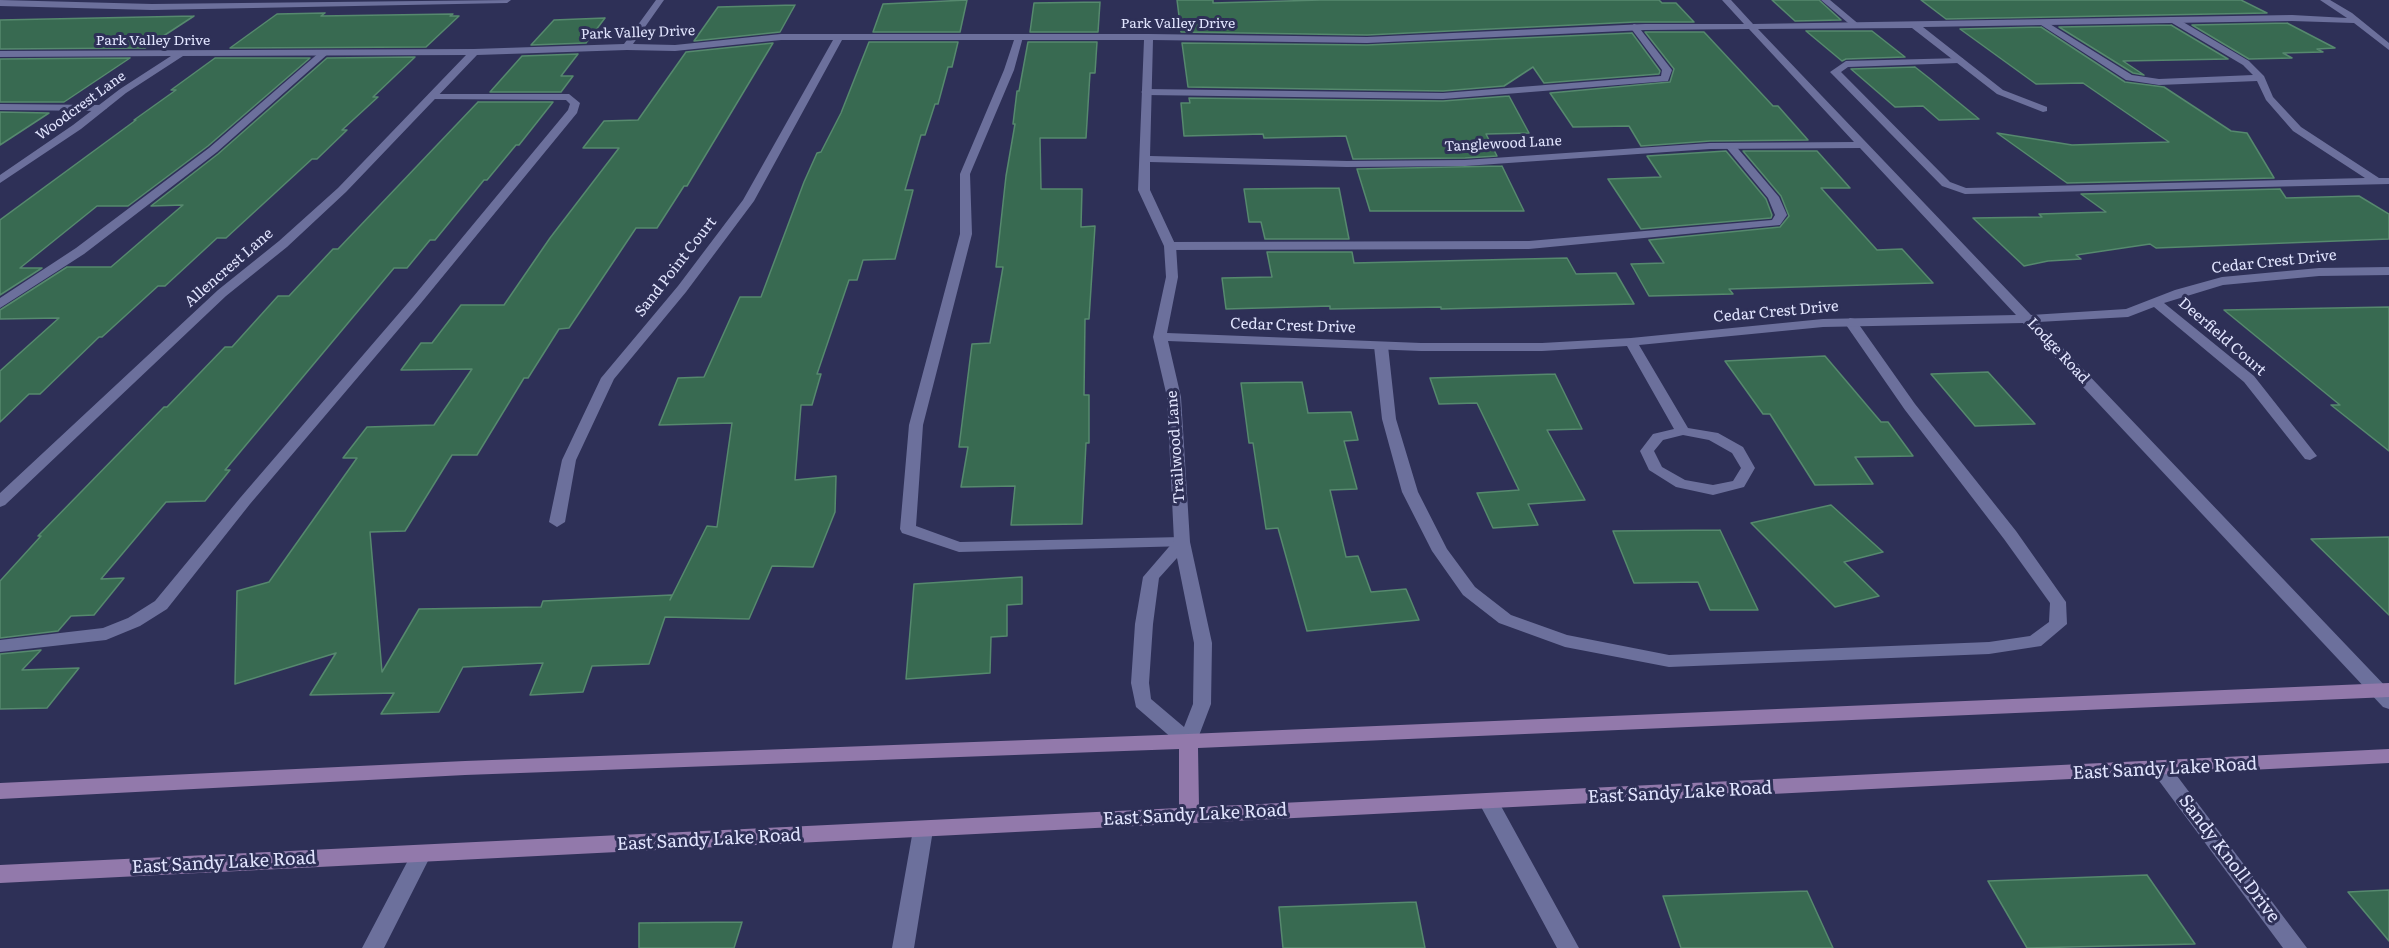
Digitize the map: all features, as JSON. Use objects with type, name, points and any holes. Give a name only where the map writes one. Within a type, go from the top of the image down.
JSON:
[{"type":"main road","points":[[0,791],[465,768],[2385,694]]},
{"type":"main road","points":[[1188,741],[1189,815]]},
{"type":"main road","name":"East Sandy Lake Road","points":[[0,874],[2389,756]]},
{"type":"street","points":[[0,3],[141,7],[507,0]]},
{"type":"street","points":[[627,47],[660,0]]},
{"type":"street","name":"Lodge Road","points":[[1726,0],[2385,694]]},
{"type":"street","points":[[1825,0],[1857,26]]},
{"type":"street","points":[[2324,0],[2357,21],[2389,48]]},
{"type":"street","name":"Park Valley Drive","points":[[0,54],[179,55],[675,48],[769,38],[839,37],[1367,40],[1634,27],[1914,26],[2292,18],[2357,21]]},
{"type":"street","points":[[2175,21],[2246,63],[2259,76],[2269,98],[2297,129],[2383,182]]},
{"type":"street","points":[[2042,23],[2129,78],[2159,82],[2254,79],[2259,76]]},
{"type":"street","points":[[1914,26],[2000,92],[2043,109]]},
{"type":"street","points":[[1146,92],[1443,96],[1665,79],[1667,70],[1634,27]]},
{"type":"street","name":"Sand Point Court","points":[[557,522],[569,460],[608,378],[682,289],[748,201],[839,37]]},
{"type":"street","name":"Trailwood Lane","points":[[1149,37],[1143,159],[1144,190],[1170,246],[1172,277],[1161,337],[1174,397],[1182,542],[1203,643],[1202,704],[1188,741]]},
{"type":"street","points":[[1019,38],[1009,70],[965,174],[966,234],[916,425],[908,529],[959,547],[1182,542]]},
{"type":"street","name":"Allencrest Lane","points":[[0,501],[222,293],[283,244],[342,190],[474,52]]},
{"type":"street","points":[[0,304],[80,251],[176,178],[324,53]]},
{"type":"street","name":"Woodcrest Lane","points":[[1,179],[77,127],[123,91],[179,55]]},
{"type":"street","points":[[1959,60],[1846,64],[1835,72],[1946,184],[1965,191],[2383,182]]},
{"type":"street","points":[[0,646],[106,634],[134,622],[161,605],[252,492],[417,300],[573,111],[575,102],[569,97],[432,96]]},
{"type":"street","points":[[0,107],[102,108]]},
{"type":"street","name":"Tanglewood Lane","points":[[1143,159],[1347,164],[1465,162],[1644,149],[1863,145]]},
{"type":"street","points":[[1170,246],[1529,245],[1776,223],[1781,215],[1773,198],[1730,146]]},
{"type":"street","name":"Cedar Crest Drive","points":[[1161,337],[1381,346],[1542,347],[1631,342],[1823,323],[2028,319],[2128,313],[2222,281],[2319,272],[2389,272]]},
{"type":"street","name":"Deerfield Court","points":[[2155,302],[2249,379],[2310,456]]},
{"type":"street","points":[[1381,346],[1389,419],[1410,492],[1440,551],[1469,591],[1505,620],[1565,641],[1669,661],[1989,648],[2035,642],[2058,624],[2058,602],[2010,535],[1910,406],[1850,322]]},
{"type":"street","points":[[1631,342],[1683,431]]},
{"type":"street","points":[[1683,431],[1713,436],[1738,450],[1748,468],[1739,484],[1713,490],[1681,484],[1656,470],[1647,452],[1658,437],[1683,431]]},
{"type":"street","points":[[1182,542],[1151,577],[1144,624],[1140,683],[1142,702],[1188,741]]},
{"type":"street","name":"Sandy Knoll Drive","points":[[2161,769],[2296,948]]},
{"type":"street","points":[[1489,802],[1568,948]]},
{"type":"street","points":[[903,948],[923,830]]},
{"type":"street","points":[[373,948],[422,853]]},
{"type":"building","points":[[967,0],[960,32],[873,32],[883,4]]},
{"type":"building","points":[[1177,0],[1213,0],[1213,3],[1321,0],[1659,0],[1662,3],[1676,3],[1694,22],[1635,22],[1367,35],[1181,32]]},
{"type":"building","points":[[1772,0],[1819,0],[1841,20],[1795,21]]},
{"type":"building","points":[[1921,0],[2241,0],[2267,13],[1946,19]]},
{"type":"building","points":[[1100,2],[1098,32],[1030,32],[1034,3]]},
{"type":"building","points":[[795,5],[780,32],[694,41],[718,7]]},
{"type":"building","points":[[325,13],[321,16],[453,14],[450,16],[459,16],[426,47],[230,48],[277,14]]},
{"type":"building","points":[[194,16],[145,48],[0,49],[0,20]]},
{"type":"building","points":[[605,18],[586,43],[531,45],[554,20]]},
{"type":"building","points":[[2287,23],[2335,48],[2317,49],[2323,52],[2283,53],[2292,58],[2249,59],[2192,25]]},
{"type":"building","points":[[2171,25],[2228,59],[2123,61],[2144,75],[2133,73],[2059,27]]},
{"type":"building","points":[[2041,27],[2125,82],[2164,87],[2231,131],[2247,133],[2274,178],[2067,183],[1997,133],[2072,145],[2169,142],[2083,83],[2036,84],[1960,29]]},
{"type":"building","points":[[1806,31],[1872,31],[1905,57],[1842,61]]},
{"type":"building","points":[[1645,32],[1704,32],[1773,106],[1778,106],[1808,140],[1710,141],[1641,146],[1629,126],[1573,127],[1550,93],[1670,82],[1674,69]]},
{"type":"building","points":[[1632,33],[1660,71],[1659,74],[1544,83],[1533,67],[1504,86],[1443,91],[1188,87],[1182,43],[1367,45]]},
{"type":"building","points":[[869,42],[958,42],[952,67],[948,67],[938,104],[935,104],[925,135],[921,135],[905,190],[913,190],[895,259],[863,260],[857,280],[849,280],[817,374],[821,374],[812,405],[801,405],[795,480],[836,476],[835,512],[813,567],[772,566],[749,619],[665,617],[649,664],[592,666],[583,692],[530,695],[543,663],[463,667],[439,712],[381,714],[394,693],[310,695],[336,653],[235,684],[237,591],[269,582],[357,458],[343,458],[367,427],[434,425],[472,369],[401,370],[421,343],[432,343],[461,305],[504,305],[550,238],[619,148],[583,148],[604,121],[638,120],[686,52],[773,43],[687,186],[684,186],[657,228],[636,228],[569,328],[559,329],[528,378],[524,378],[477,455],[452,455],[405,531],[370,532],[382,672],[419,609],[541,607],[543,601],[672,595],[670,600],[707,526],[717,527],[732,423],[659,425],[678,378],[704,377],[740,297],[761,297],[804,182],[817,153],[821,152],[841,113]]},
{"type":"building","points":[[1028,42],[1097,42],[1095,73],[1090,73],[1086,138],[1040,138],[1041,189],[1082,189],[1081,227],[1095,226],[1089,319],[1085,319],[1084,395],[1089,395],[1089,443],[1086,443],[1082,524],[1011,525],[1015,486],[961,487],[968,447],[959,447],[972,344],[990,343],[1003,267],[996,267],[1006,176],[1015,124],[1013,124],[1017,91],[1019,91]]},
{"type":"building","points":[[578,54],[561,76],[573,76],[561,92],[490,92],[522,56]]},
{"type":"building","points":[[415,57],[373,97],[378,97],[342,130],[347,130],[317,159],[312,159],[226,238],[217,238],[165,286],[158,286],[102,337],[99,337],[40,394],[29,394],[0,422],[0,371],[59,318],[0,319],[0,310],[67,267],[111,267],[183,205],[151,206],[218,154],[327,58]]},
{"type":"building","points":[[130,58],[64,102],[0,102],[0,59]]},
{"type":"building","points":[[215,58],[310,58],[208,146],[128,206],[97,206],[20,268],[42,268],[0,295],[0,220],[176,90],[171,90]]},
{"type":"building","points":[[1915,67],[1979,119],[1939,120],[1923,106],[1895,107],[1851,69]]},
{"type":"building","points":[[1509,96],[1529,133],[1486,134],[1497,156],[1465,158],[1353,159],[1346,136],[1264,138],[1263,134],[1184,136],[1181,103],[1190,103],[1189,98],[1443,101]]},
{"type":"building","points":[[478,102],[553,102],[519,145],[516,145],[487,180],[484,180],[435,240],[430,240],[407,268],[394,268],[225,470],[230,470],[205,501],[166,502],[101,579],[124,578],[94,615],[71,616],[58,631],[0,638],[0,581],[41,536],[38,536],[225,347],[232,347],[278,296],[289,296],[333,249],[338,249]]},
{"type":"building","points":[[0,112],[49,113],[0,145]]},
{"type":"building","points":[[1726,151],[1766,199],[1771,218],[1641,229],[1608,179],[1661,177],[1647,156]]},
{"type":"building","points":[[1743,151],[1817,151],[1850,188],[1821,188],[1877,250],[1902,249],[1933,283],[1729,289],[1733,294],[1649,296],[1631,264],[1664,263],[1649,240],[1780,227],[1789,216],[1781,196]]},
{"type":"building","points":[[1502,166],[1524,211],[1370,211],[1357,169]]},
{"type":"building","points":[[1339,188],[1349,239],[1265,239],[1261,222],[1249,222],[1244,189]]},
{"type":"building","points":[[2280,189],[2286,198],[2359,196],[2389,214],[2389,239],[2156,248],[2150,244],[2076,255],[2081,259],[2048,261],[2024,266],[1973,218],[2042,217],[2039,214],[2106,212],[2081,194]]},
{"type":"building","points":[[1267,252],[1352,252],[1354,263],[1567,258],[1576,274],[1616,273],[1634,304],[1441,309],[1441,307],[1330,309],[1330,306],[1226,309],[1222,278],[1272,277]]},
{"type":"building","points":[[2389,307],[2389,451],[2331,405],[2340,405],[2224,310]]},
{"type":"building","points":[[1825,356],[1881,422],[1888,422],[1913,456],[1855,457],[1873,484],[1815,485],[1770,414],[1763,414],[1725,361]]},
{"type":"building","points":[[1988,372],[2035,424],[1975,426],[1931,374]]},
{"type":"building","points":[[1555,374],[1582,429],[1547,430],[1585,500],[1528,504],[1538,525],[1493,528],[1477,493],[1519,490],[1477,403],[1439,404],[1430,378]]},
{"type":"building","points":[[1302,382],[1308,413],[1351,412],[1358,440],[1344,441],[1357,489],[1330,490],[1346,557],[1358,556],[1371,592],[1406,589],[1419,620],[1307,631],[1278,528],[1266,529],[1253,443],[1249,443],[1241,383]]},
{"type":"building","points":[[1831,505],[1883,552],[1844,562],[1879,596],[1835,607],[1751,523]]},
{"type":"building","points":[[1720,530],[1758,610],[1710,610],[1698,582],[1634,583],[1613,531]]},
{"type":"building","points":[[2389,537],[2389,615],[2311,539]]},
{"type":"building","points":[[1022,577],[1022,604],[1007,605],[1007,636],[991,637],[990,673],[906,679],[914,584]]},
{"type":"building","points":[[41,650],[22,670],[79,668],[47,708],[0,709],[0,654]]},
{"type":"building","points":[[2147,875],[2195,944],[2027,948],[1988,881]]},
{"type":"building","points":[[2389,890],[2389,941],[2348,892]]},
{"type":"building","points":[[1807,891],[1833,948],[1681,948],[1663,896]]},
{"type":"building","points":[[1416,902],[1425,948],[1283,948],[1279,907]]},
{"type":"building","points":[[742,922],[734,948],[639,948],[639,923]]}]
